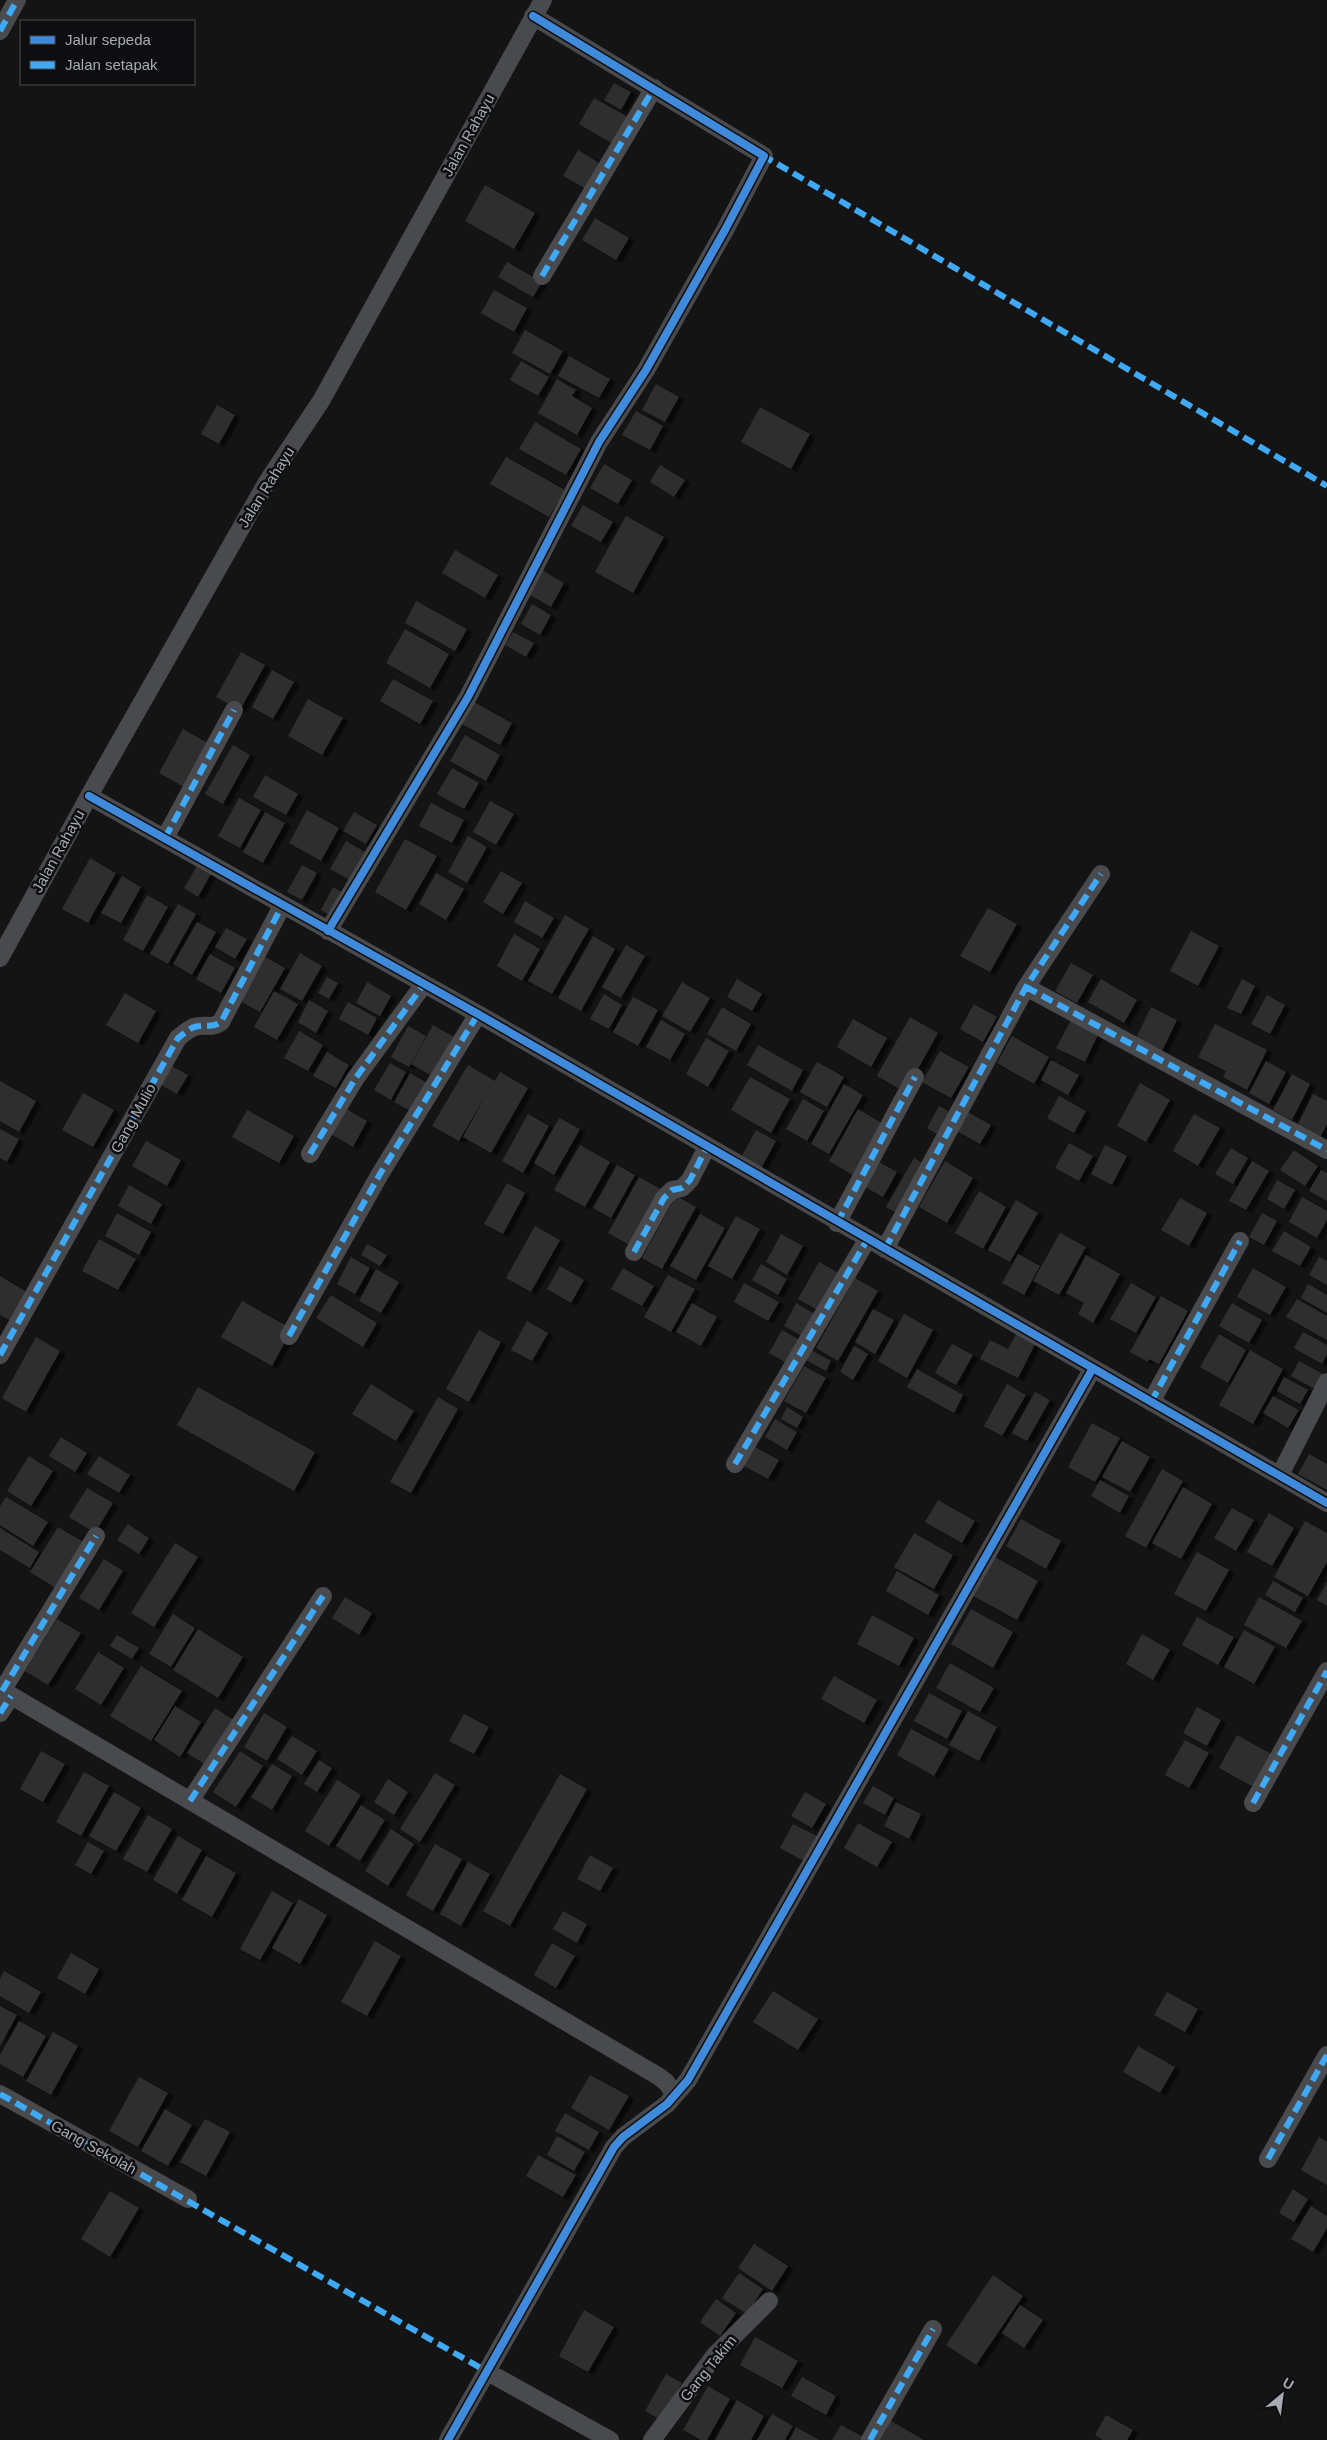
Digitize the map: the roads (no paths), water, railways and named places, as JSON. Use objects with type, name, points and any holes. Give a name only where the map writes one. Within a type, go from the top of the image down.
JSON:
[{"type":"street","points":[[0,31],[17,0]]},
{"type":"street","name":"Jalan Rahayu","points":[[0,958],[89,796],[267,482],[322,402],[543,0]]},
{"type":"street","points":[[328,931],[468,696],[599,442],[650,361],[725,230],[764,156],[533,16]]},
{"type":"street","points":[[542,276],[654,88]]},
{"type":"street","points":[[165,838],[234,710]]},
{"type":"street","points":[[89,796],[282,906],[478,1014],[867,1240],[1327,1503]]},
{"type":"street","points":[[885,1249],[1026,988],[1101,874]]},
{"type":"street","name":"Gang Mulio","points":[[0,1355],[178,1038],[190,1029],[200,1026],[213,1027],[221,1022],[282,906]]},
{"type":"street","points":[[310,1154],[355,1079],[424,984]]},
{"type":"street","points":[[1026,988],[1327,1150]]},
{"type":"street","points":[[289,1336],[380,1174],[478,1014]]},
{"type":"street","points":[[837,1222],[915,1077]]},
{"type":"street","points":[[634,1252],[664,1198],[672,1190],[682,1188],[690,1180],[707,1147]]},
{"type":"street","points":[[735,1464],[867,1240]]},
{"type":"street","points":[[1151,1402],[1240,1241]]},
{"type":"street","points":[[448,2440],[614,2148],[675,2095],[693,2072],[1092,1368]]},
{"type":"street","points":[[1280,1475],[1327,1382]]},
{"type":"street","points":[[0,1713],[4,1692],[96,1536]]},
{"type":"street","points":[[190,1801],[323,1596]]},
{"type":"street","points":[[1253,1803],[1327,1671]]},
{"type":"street","points":[[4,1692],[658,2076],[666,2082],[675,2095]]},
{"type":"street","points":[[1268,2159],[1327,2055]]},
{"type":"street","name":"Gang Sekolah","points":[[0,2094],[188,2199]]},
{"type":"street","name":"Gang Takim","points":[[652,2440],[715,2355],[769,2300]]},
{"type":"street","points":[[870,2440],[933,2329]]},
{"type":"street","points":[[486,2371],[610,2440]]}]
